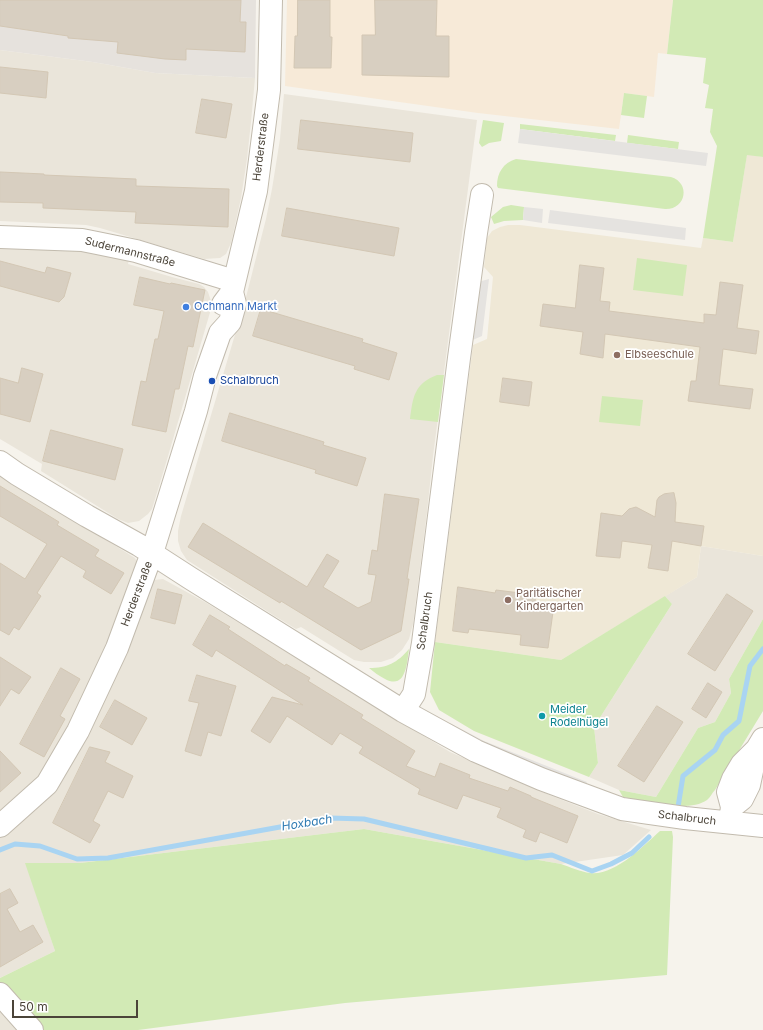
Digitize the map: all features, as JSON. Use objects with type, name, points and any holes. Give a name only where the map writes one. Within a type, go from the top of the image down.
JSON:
[{"type":"street","name":"Herderstraße","points":[[0,826],[47,784],[78,731],[116,648],[152,553],[196,411],[205,376],[220,333],[230,322],[233,313],[235,304],[233,286],[256,191],[269,90],[271,0]]},
{"type":"street","name":"Schalbruch","points":[[403,711],[414,694],[423,643],[482,195]]},
{"type":"street","name":"Sudermannstraße","points":[[0,238],[82,240],[97,242],[136,251],[233,286]]},
{"type":"street","name":"Schalbruch","points":[[0,462],[17,474],[87,516],[152,553],[167,564],[403,711],[476,751],[541,779],[622,809],[685,818],[731,815],[763,826]]},
{"type":"street","points":[[731,815],[728,792],[733,779],[742,764],[760,744]]},
{"type":"street","points":[[0,994],[32,1030]]},
{"type":"shaded area","points":[[0,0],[256,0],[255,78],[155,73],[93,62],[0,50]]},
{"type":"shaded area","points":[[287,0],[673,0],[667,54],[658,53],[654,97],[624,93],[619,129],[478,113],[285,86]]},
{"type":"shaded area","points":[[0,50],[93,62],[155,73],[255,78],[247,159],[241,198],[231,243],[226,254],[220,258],[204,259],[86,225],[0,221]]},
{"type":"shaded area","points":[[284,94],[477,120],[433,456],[413,624],[409,639],[402,650],[393,658],[381,662],[364,662],[354,660],[301,627],[296,629],[187,560],[181,551],[178,541],[181,516],[245,301],[266,219],[280,139]]},
{"type":"shaded area","points":[[520,129],[708,153],[706,166],[518,143]]},
{"type":"shaded area","name":"Elbseeschule","points":[[747,154],[763,157],[763,556],[701,546],[697,577],[561,660],[435,642],[473,345],[487,339],[493,277],[484,267],[487,238],[492,231],[500,227],[520,225],[701,248],[703,238],[733,242]]},
{"type":"shaded area","points":[[524,207],[543,209],[542,223],[523,220]]},
{"type":"shaded area","points":[[550,210],[686,228],[685,240],[548,223]]},
{"type":"shaded area","points":[[0,244],[72,247],[129,259],[128,264],[199,284],[208,292],[211,301],[211,309],[166,463],[152,509],[139,521],[128,523],[118,519],[41,471],[42,464],[0,439]]},
{"type":"shaded area","points":[[489,279],[482,336],[468,342],[478,282]]},
{"type":"shaded area","points":[[0,474],[135,558],[137,562],[106,658],[46,772],[0,816]]},
{"type":"shaded area","points":[[701,546],[763,556],[763,619],[729,679],[731,693],[715,722],[698,728],[656,797],[619,790],[589,777],[598,763],[594,727],[672,604],[665,596],[697,577]]},
{"type":"shaded area","points":[[163,579],[205,602],[450,752],[598,814],[651,830],[623,855],[561,864],[364,829],[80,863],[26,863],[55,951],[0,978],[0,836],[53,789],[117,675],[114,673],[148,586],[154,580]]},
{"type":"shaded area","points":[[450,723],[484,741],[587,782],[585,787],[446,726]]},
{"type":"shaded area","points":[[0,1002],[26,1030],[0,1030]]},
{"type":"green space","points":[[673,0],[763,0],[763,157],[747,155],[733,242],[703,238],[717,146],[710,132],[713,109],[705,108],[709,85],[703,83],[706,58],[667,54]]},
{"type":"green space","points":[[624,93],[647,96],[644,118],[621,115]]},
{"type":"green space","points":[[483,120],[504,123],[501,141],[489,143],[482,147],[479,143]]},
{"type":"green space","points":[[520,124],[616,135],[615,141],[520,129]]},
{"type":"green space","points":[[628,135],[679,142],[678,149],[627,143]]},
{"type":"green space","points":[[516,159],[671,177],[677,180],[681,185],[683,196],[678,205],[665,209],[498,188],[497,181],[502,169],[508,163]]},
{"type":"green space","points":[[511,205],[524,207],[523,220],[504,221],[494,224],[491,217],[503,207]]},
{"type":"green space","points":[[637,258],[687,265],[683,296],[633,290]]},
{"type":"green space","points":[[437,375],[444,375],[438,422],[410,419],[412,404],[419,387]]},
{"type":"green space","points":[[602,396],[643,400],[640,426],[599,422]]},
{"type":"green space","points":[[665,596],[672,604],[594,727],[598,763],[589,777],[474,731],[439,710],[430,692],[435,642],[561,660]]},
{"type":"green space","points":[[763,619],[763,711],[709,798],[699,804],[678,806],[654,804],[623,797],[619,790],[656,797],[698,728],[715,722],[731,693],[729,679]]},
{"type":"green space","points":[[409,649],[406,668],[401,678],[397,681],[385,679],[369,668],[391,664]]},
{"type":"green space","points":[[364,829],[561,864],[579,871],[590,873],[599,873],[619,865],[637,852],[660,831],[672,831],[673,837],[667,975],[345,1003],[138,1030],[39,1030],[0,985],[0,978],[55,951],[25,863],[80,863]]},
{"type":"building","points":[[0,0],[241,0],[240,22],[246,22],[245,52],[186,49],[186,60],[117,53],[118,42],[68,38],[68,36],[0,26]]},
{"type":"building","points":[[298,0],[330,0],[330,37],[332,37],[331,68],[294,68]]},
{"type":"building","points":[[375,0],[437,0],[436,36],[449,36],[449,77],[362,75],[362,35],[375,35]]},
{"type":"building","points":[[0,67],[48,72],[46,98],[0,93]]},
{"type":"building","points":[[202,99],[232,104],[226,138],[196,133]]},
{"type":"building","points":[[301,120],[413,133],[410,162],[298,149]]},
{"type":"building","points":[[0,172],[136,179],[136,186],[229,189],[228,227],[135,223],[136,212],[43,208],[43,203],[0,202]]},
{"type":"building","points":[[287,208],[399,228],[394,256],[282,236]]},
{"type":"building","points":[[0,261],[45,273],[47,267],[71,273],[64,297],[59,302],[0,286]]},
{"type":"building","points":[[580,265],[604,268],[600,301],[610,302],[609,311],[704,323],[704,314],[716,315],[720,282],[743,285],[737,328],[759,331],[756,354],[723,349],[719,385],[753,389],[750,409],[688,401],[691,381],[696,381],[700,347],[605,334],[603,358],[580,354],[583,332],[540,326],[543,304],[575,308]]},
{"type":"building","points":[[140,277],[205,290],[193,347],[188,346],[179,389],[175,389],[166,432],[132,425],[141,381],[146,382],[155,339],[158,339],[164,311],[134,305]]},
{"type":"building","points":[[261,309],[363,339],[362,342],[397,353],[389,380],[354,369],[355,366],[253,336]]},
{"type":"building","points":[[22,368],[43,374],[30,422],[0,414],[0,378],[18,383]]},
{"type":"building","points":[[503,378],[532,382],[529,406],[500,402]]},
{"type":"building","points":[[230,413],[324,442],[323,445],[366,458],[357,486],[315,473],[316,470],[222,441]]},
{"type":"building","points":[[51,430],[123,449],[115,480],[43,461]]},
{"type":"building","points":[[0,486],[59,522],[57,525],[99,550],[95,556],[124,573],[111,594],[83,577],[86,571],[61,556],[37,593],[41,596],[19,630],[14,627],[9,635],[0,630],[0,563],[25,579],[47,544],[0,516]]},
{"type":"building","points":[[674,493],[676,503],[675,522],[704,526],[701,546],[672,541],[668,571],[648,568],[652,545],[622,541],[620,558],[596,556],[601,513],[622,516],[629,509],[636,507],[655,517],[657,500],[659,497],[664,494]]},
{"type":"building","points":[[385,494],[419,499],[401,631],[361,650],[188,547],[203,523],[307,587],[327,554],[339,561],[323,587],[358,608],[371,602],[376,575],[368,574],[372,550],[377,551]]},
{"type":"building","points":[[458,587],[495,593],[496,590],[536,595],[535,610],[553,612],[548,648],[520,645],[521,635],[469,629],[468,633],[453,631]]},
{"type":"building","points":[[158,589],[182,595],[175,624],[151,618]]},
{"type":"building","points":[[727,594],[753,611],[715,671],[688,654]]},
{"type":"building","points":[[210,615],[230,627],[228,629],[285,666],[286,664],[310,678],[308,681],[363,715],[361,718],[415,751],[406,766],[435,777],[440,763],[470,775],[469,778],[508,791],[510,787],[578,816],[567,843],[540,832],[536,842],[523,837],[526,830],[497,817],[501,808],[463,795],[457,809],[418,794],[420,789],[359,753],[363,747],[340,733],[332,745],[287,716],[270,743],[251,731],[272,697],[303,705],[216,650],[212,657],[193,645]]},
{"type":"building","points":[[0,657],[31,677],[19,694],[11,689],[0,706]]},
{"type":"building","points":[[61,668],[80,679],[60,716],[65,719],[44,757],[20,744]]},
{"type":"building","points":[[197,675],[236,686],[221,736],[208,732],[201,756],[185,751],[199,703],[189,701]]},
{"type":"building","points":[[708,683],[722,692],[706,718],[692,709]]},
{"type":"building","points":[[115,700],[147,718],[132,745],[100,727]]},
{"type":"building","points":[[657,706],[683,722],[644,782],[618,766]]},
{"type":"building","points":[[90,747],[110,752],[105,762],[133,776],[123,798],[108,791],[93,821],[100,825],[90,843],[53,823]]},
{"type":"building","points":[[0,751],[21,773],[0,792]]},
{"type":"building","points":[[10,889],[18,903],[7,909],[20,932],[33,925],[43,942],[0,967],[0,894]]},
{"type":"waterway","name":"Hoxbach","points":[[678,807],[683,776],[715,750],[723,735],[739,721],[750,666],[763,649]]},
{"type":"waterway","name":"Hoxbach","points":[[0,850],[15,844],[40,846],[77,859],[108,858],[330,818],[364,819],[526,858],[552,855],[592,871],[611,864],[632,853],[649,837]]},
{"type":"place","name":"Ochmann Markt","points":[[186,307]]},
{"type":"place","name":"Elbseeschule","points":[[617,355]]},
{"type":"place","name":"Schalbruch","points":[[212,381]]},
{"type":"place","name":"Paritätischer Kindergarten","points":[[508,600]]},
{"type":"place","name":"Meider Rodelhügel","points":[[542,716]]}]
